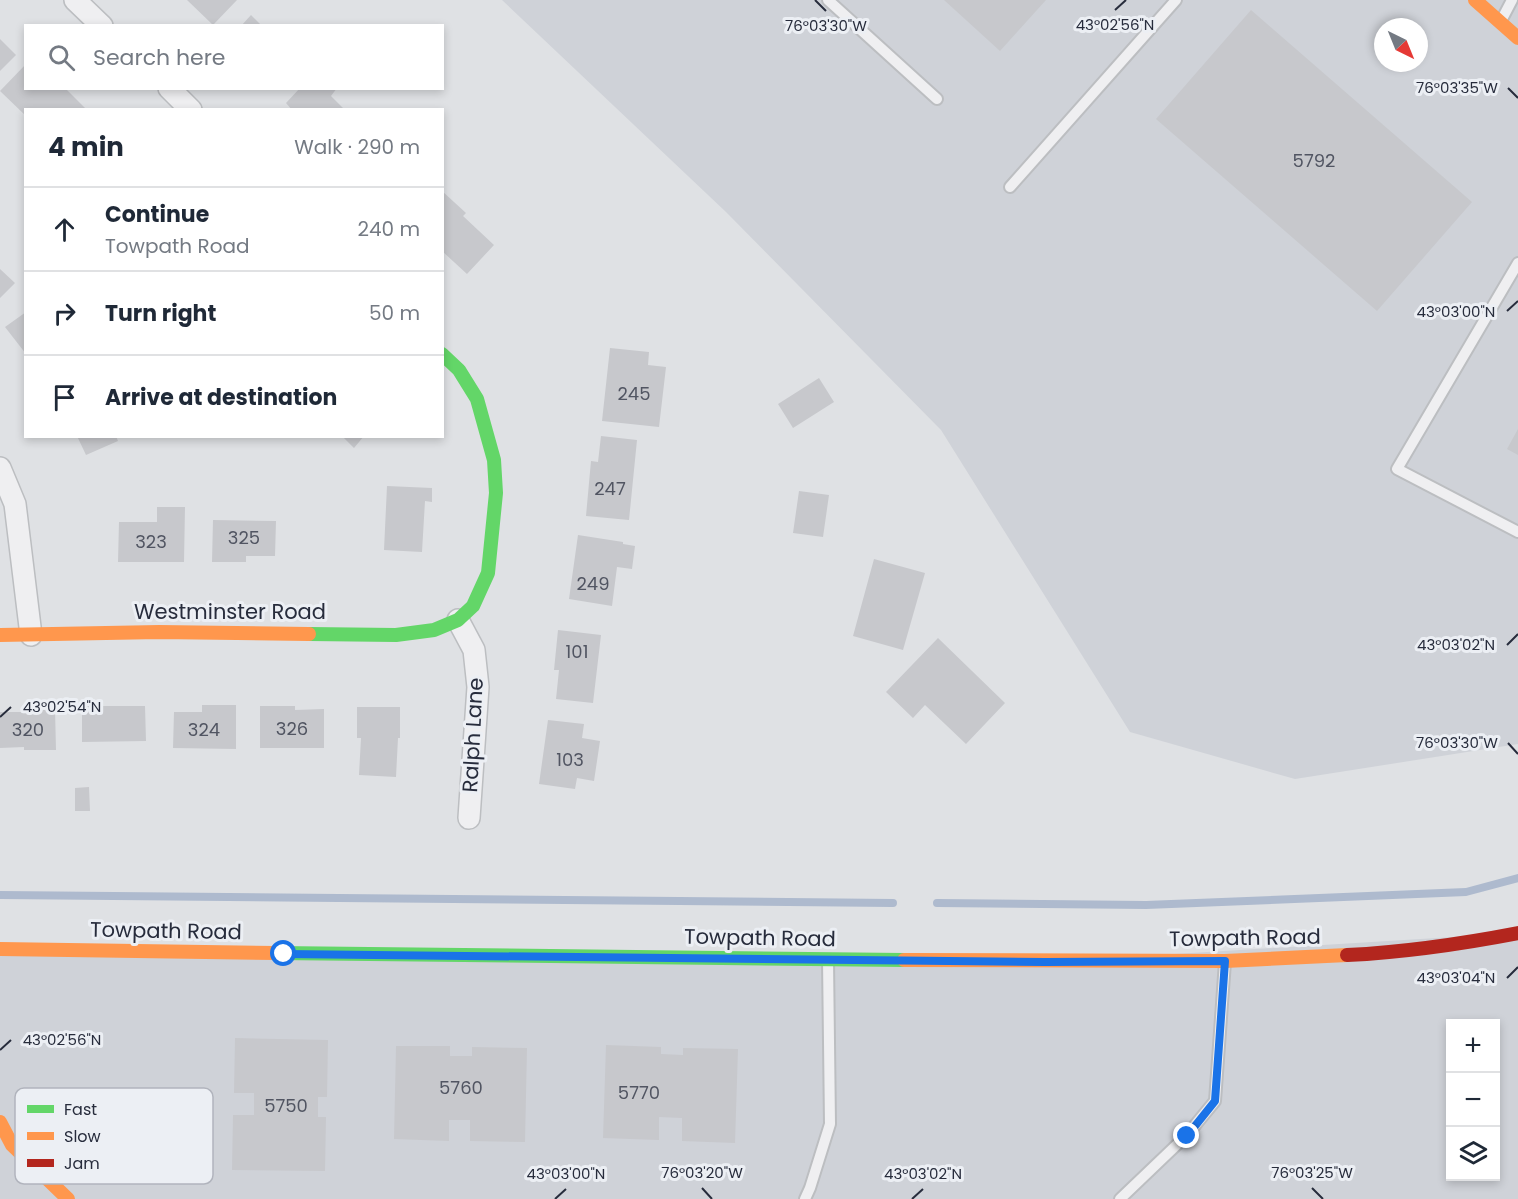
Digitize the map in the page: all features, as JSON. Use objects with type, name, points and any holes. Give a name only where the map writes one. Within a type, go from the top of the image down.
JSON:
[{"type":"street","points":[[75,0],[100,24]]},
{"type":"street","points":[[1475,0],[1518,38]]},
{"type":"street","points":[[171,90],[189,108]]},
{"type":"street","points":[[444,356],[459,370],[477,399],[494,460],[496,493],[488,573],[473,606],[458,620]]},
{"type":"street","points":[[0,468],[15,504],[31,634]]},
{"type":"street","name":"Westminster Road","points":[[0,635],[159,632],[396,635],[435,630],[458,620]]},
{"type":"street","name":"Ralph Lane","points":[[458,620],[474,650],[478,687],[469,818]]},
{"type":"street","name":"Towpath Road","points":[[0,949],[828,960],[1225,961],[1391,953],[1462,944],[1518,933]]},
{"type":"street","points":[[0,1122],[15,1148]]},
{"type":"street","points":[[52,1184],[68,1199]]},
{"type":"lane","points":[[828,0],[937,99]]},
{"type":"lane","points":[[1010,187],[1176,0]]},
{"type":"lane","points":[[1500,22],[1512,0]]},
{"type":"lane","points":[[1518,263],[1397,469],[1518,532]]},
{"type":"lane","points":[[805,1199],[830,1124],[828,960]]},
{"type":"lane","points":[[1120,1199],[1187,1136],[1215,1101],[1225,961]]},
{"type":"shaded area","points":[[502,0],[1518,0],[1518,744],[1295,779],[1130,732],[941,430],[726,212]]},
{"type":"shaded area","points":[[1518,933],[1518,1199],[0,1199],[0,949],[1045,962]]},
{"type":"building","points":[[187,0],[237,0],[214,24]]},
{"type":"building","points":[[944,0],[1046,0],[1000,51]]},
{"type":"building","points":[[1251,10],[1472,202],[1377,311],[1156,119]]},
{"type":"building","points":[[251,15],[260,24],[243,24]]},
{"type":"building","points":[[0,39],[16,55],[0,71]]},
{"type":"building","points":[[24,66],[24,90],[67,90],[85,108],[24,108],[24,114],[0,91]]},
{"type":"building","points":[[298,90],[336,90],[331,96],[343,108],[290,108],[286,103]]},
{"type":"building","points":[[444,193],[466,213],[463,216],[494,245],[467,274],[444,253]]},
{"type":"building","points":[[0,269],[15,283],[0,298]]},
{"type":"building","points":[[24,313],[24,351],[5,327]]},
{"type":"building","points":[[610,348],[649,352],[648,365],[666,367],[659,427],[602,421]]},
{"type":"building","points":[[819,378],[834,402],[793,428],[778,404]]},
{"type":"building","points":[[1518,429],[1518,455],[1507,449]]},
{"type":"building","points":[[601,436],[637,440],[629,520],[586,516],[591,461],[598,462]]},
{"type":"building","points":[[78,438],[117,438],[118,441],[86,455]]},
{"type":"building","points":[[344,438],[362,438],[354,448]]},
{"type":"building","points":[[387,486],[432,488],[432,502],[425,501],[422,552],[384,550]]},
{"type":"building","points":[[799,491],[829,495],[823,537],[793,533]]},
{"type":"building","points":[[157,507],[185,507],[184,562],[118,562],[119,522],[157,522]]},
{"type":"building","points":[[213,520],[276,521],[275,556],[246,556],[246,562],[212,562]]},
{"type":"building","points":[[578,535],[635,546],[632,569],[617,567],[612,606],[569,599]]},
{"type":"building","points":[[874,559],[925,573],[903,650],[853,636]]},
{"type":"building","points":[[558,630],[601,635],[593,703],[556,699],[559,670],[554,670]]},
{"type":"building","points":[[938,638],[1005,703],[966,744],[925,705],[913,718],[886,692]]},
{"type":"building","points":[[202,705],[236,705],[236,749],[173,748],[174,712],[202,712]]},
{"type":"building","points":[[82,706],[145,706],[146,741],[82,742]]},
{"type":"building","points":[[260,706],[295,706],[295,710],[324,709],[324,748],[260,748]]},
{"type":"building","points":[[357,707],[400,707],[396,777],[359,775],[361,738],[357,738]]},
{"type":"building","points":[[24,709],[55,709],[56,750],[24,750],[24,747],[0,748],[0,712],[24,712]]},
{"type":"building","points":[[548,720],[584,724],[582,738],[600,741],[594,781],[577,778],[575,789],[539,784]]},
{"type":"building","points":[[89,787],[90,811],[75,811],[75,788]]},
{"type":"building","points":[[235,1038],[328,1040],[327,1097],[318,1097],[318,1117],[326,1117],[325,1171],[232,1170],[233,1115],[254,1115],[254,1093],[234,1093]]},
{"type":"building","points":[[606,1045],[661,1047],[661,1054],[683,1055],[683,1048],[738,1049],[735,1143],[682,1141],[682,1118],[659,1117],[659,1140],[603,1138]]},
{"type":"building","points":[[396,1046],[450,1046],[450,1056],[472,1056],[472,1047],[527,1048],[525,1142],[470,1141],[470,1120],[449,1120],[449,1141],[394,1139]]},
{"type":"waterway","points":[[937,903],[1146,905],[1466,892],[1518,878]]},
{"type":"waterway","points":[[0,895],[893,903]]},
{"type":"traffic: fast","points":[[309,634],[396,635],[434,630],[458,620],[473,606],[488,573],[496,493],[494,460],[477,399],[459,370],[444,356]]},
{"type":"traffic: fast","points":[[276,953],[904,960]]},
{"type":"traffic: slow","points":[[1475,0],[1518,38]]},
{"type":"traffic: slow","points":[[0,635],[159,632],[309,634]]},
{"type":"traffic: slow","points":[[0,949],[276,953]]},
{"type":"traffic: slow","points":[[904,960],[1225,961],[1347,955]]},
{"type":"traffic: slow","points":[[0,1122],[15,1148]]},
{"type":"traffic: slow","points":[[52,1184],[68,1199]]},
{"type":"traffic: jam","points":[[1347,955],[1433,947],[1518,933]]},
{"type":"route","points":[[284,954],[1045,962],[1225,961],[1215,1101],[1187,1136]]}]
